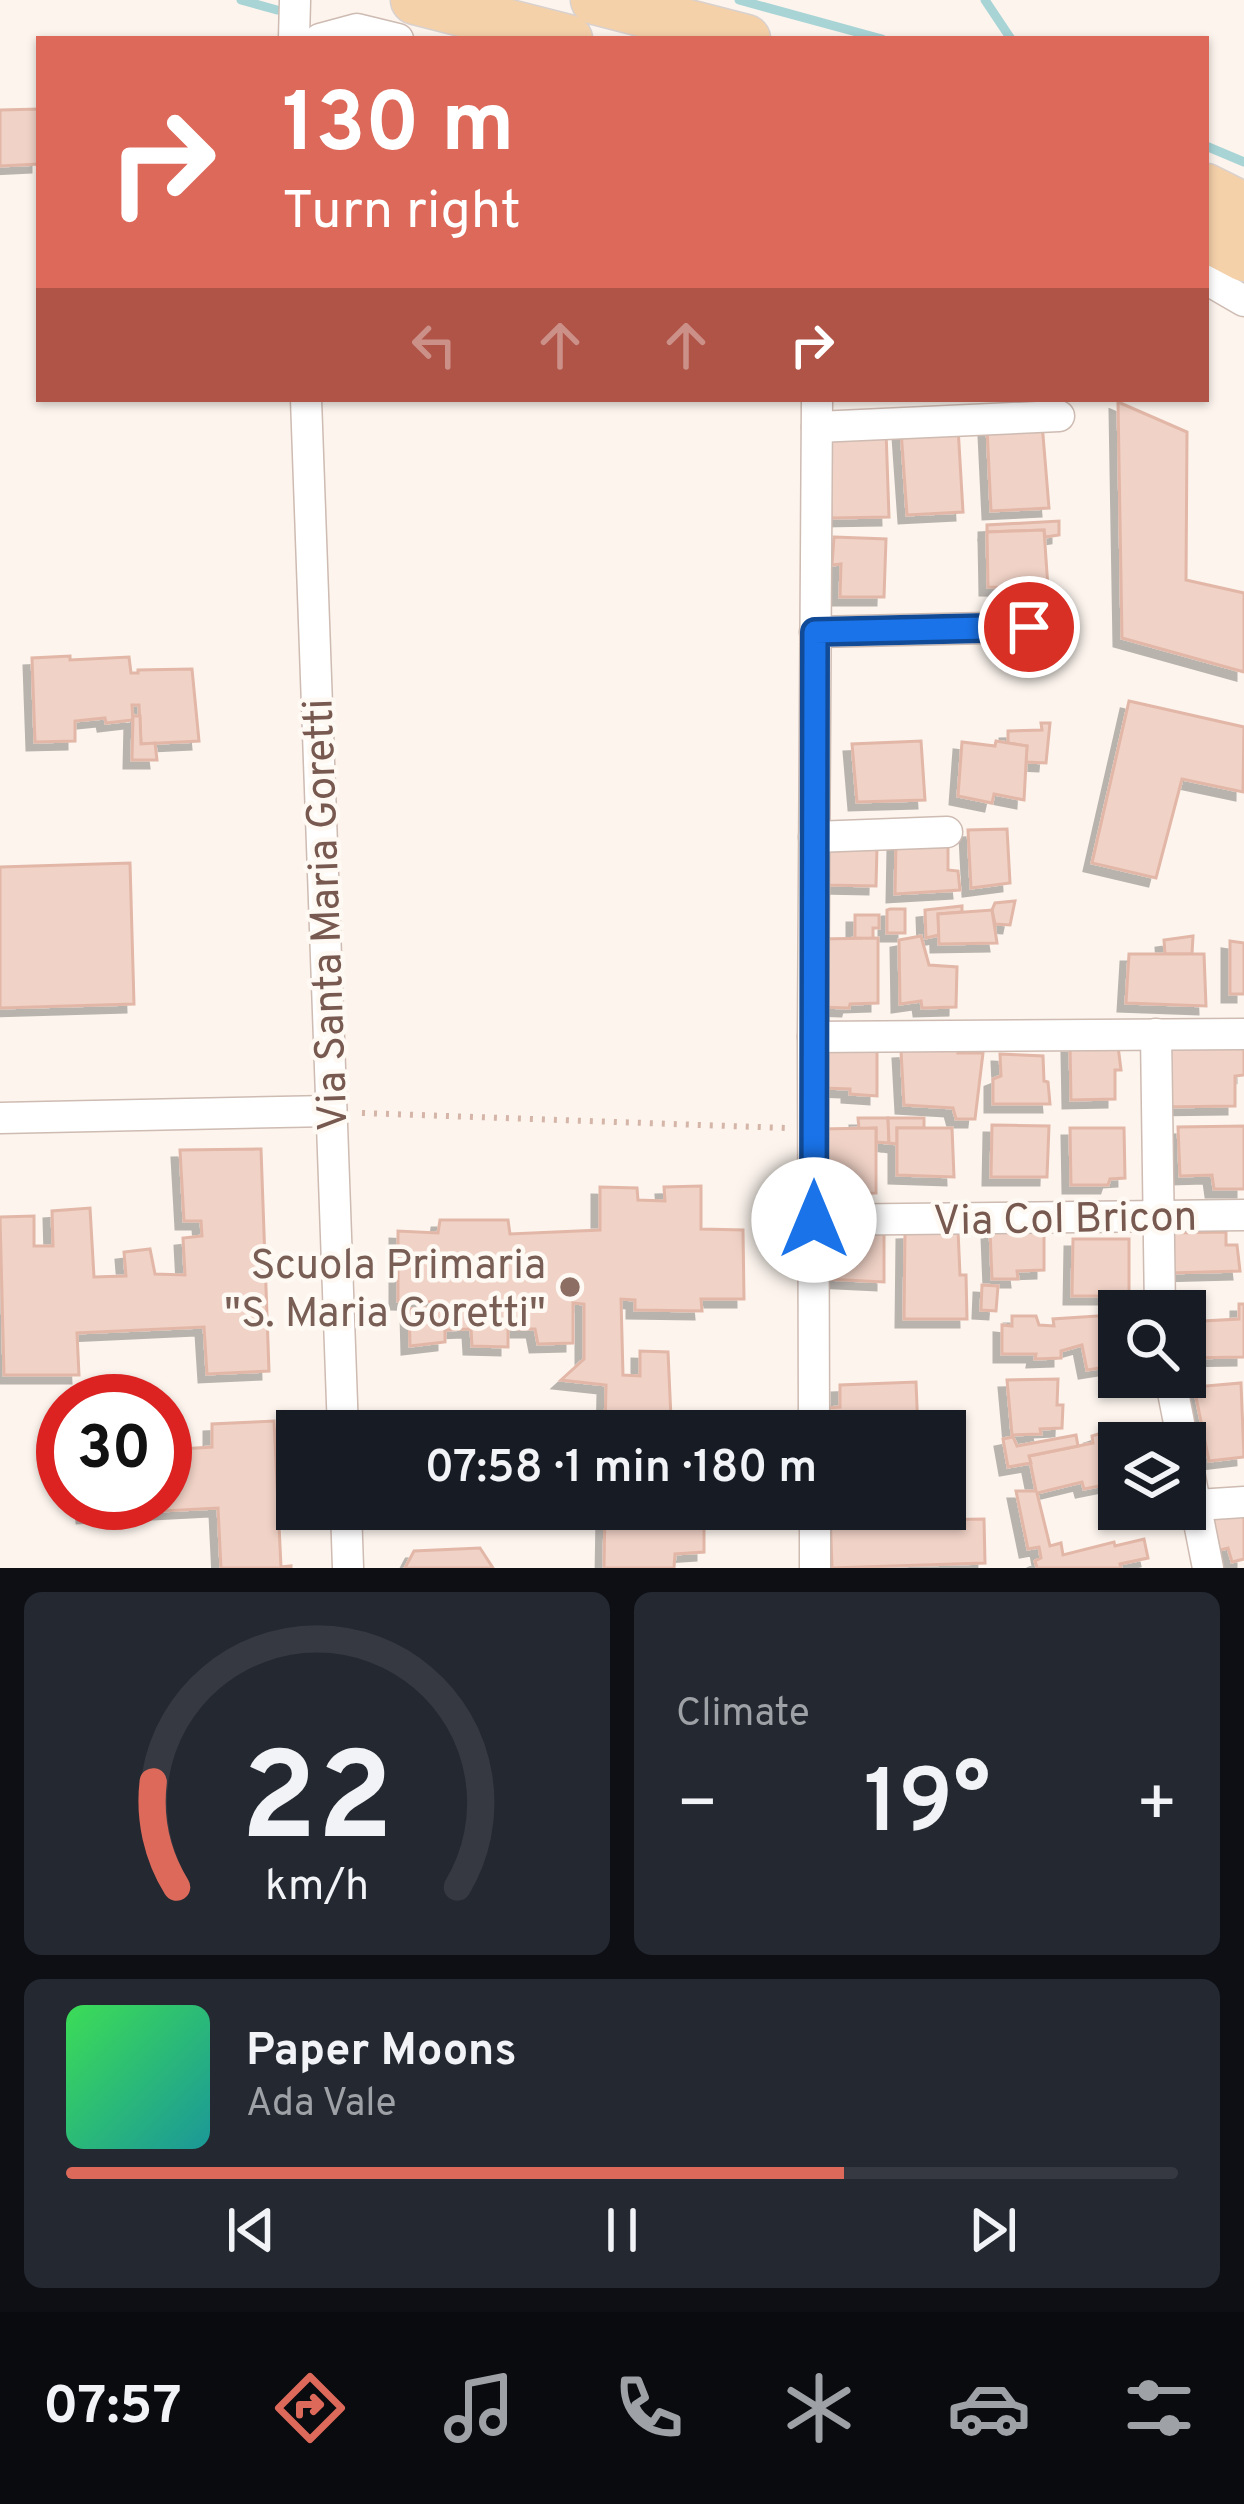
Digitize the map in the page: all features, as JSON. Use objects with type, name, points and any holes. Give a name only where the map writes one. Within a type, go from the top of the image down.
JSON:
[{"type":"main road","points":[[415,0],[556,36]]},
{"type":"main road","points":[[595,0],[734,36]]},
{"type":"main road","points":[[1209,190],[1244,207]]},
{"type":"main road","points":[[1209,238],[1244,256]]},
{"type":"street","points":[[294,36],[295,0]]},
{"type":"street","points":[[331,36],[357,29],[386,36]]},
{"type":"street","points":[[1209,281],[1244,301]]},
{"type":"street","name":"Via Santa Maria Goretti","points":[[305,402],[342,1410]]},
{"type":"street","points":[[814,1410],[817,413],[1059,416]]},
{"type":"street","points":[[815,632],[1029,627]]},
{"type":"street","points":[[814,838],[947,832]]},
{"type":"street","points":[[1156,1034],[1159,1290]]},
{"type":"street","points":[[813,1037],[1244,1034]]},
{"type":"street","points":[[0,1118],[330,1112]]},
{"type":"street","name":"Via Col Bricon","points":[[814,1220],[1244,1215]]},
{"type":"street","points":[[1206,1504],[1244,1502]]},
{"type":"street","points":[[347,1530],[348,1568]]},
{"type":"street","points":[[814,1530],[815,1568]]},
{"type":"street","points":[[1201,1530],[1208,1568]]},
{"type":"path","points":[[330,1112],[814,1129]]},
{"type":"building","points":[[36,109],[36,164],[0,166],[0,110]]},
{"type":"building","points":[[1118,402],[1187,432],[1186,580],[1244,593],[1244,672],[1122,638]]},
{"type":"building","points":[[1042,423],[1049,508],[991,511],[987,428]]},
{"type":"building","points":[[958,427],[963,512],[907,515],[901,430]]},
{"type":"building","points":[[886,431],[889,517],[831,518],[827,433]]},
{"type":"building","points":[[1059,521],[1059,535],[1045,537],[1044,530],[987,532],[987,525]]},
{"type":"building","points":[[1044,530],[1048,588],[988,587],[987,532]]},
{"type":"building","points":[[834,537],[886,539],[884,597],[840,597],[841,564],[832,565]]},
{"type":"building","points":[[70,656],[70,660],[129,657],[131,673],[192,669],[199,741],[141,744],[139,705],[132,705],[133,720],[75,721],[75,741],[35,742],[32,658]]},
{"type":"building","points":[[1129,701],[1244,727],[1243,792],[1182,779],[1156,878],[1092,863]]},
{"type":"building","points":[[133,716],[140,716],[141,744],[155,743],[157,760],[132,760]]},
{"type":"building","points":[[1041,723],[1050,723],[1046,763],[1026,762],[1027,746],[1008,743],[1008,731],[1042,730]]},
{"type":"building","points":[[921,741],[925,800],[857,802],[852,744]]},
{"type":"building","points":[[996,741],[1027,746],[1024,800],[994,794],[992,803],[958,796],[962,742],[995,746]]},
{"type":"building","points":[[1007,829],[1010,883],[971,888],[968,830]]},
{"type":"building","points":[[948,838],[948,870],[958,871],[960,890],[895,894],[896,841]]},
{"type":"building","points":[[828,846],[877,847],[876,886],[827,885]]},
{"type":"building","points":[[130,863],[134,1004],[0,1008],[0,867]]},
{"type":"building","points":[[1015,901],[1010,925],[995,924],[995,903]]},
{"type":"building","points":[[962,906],[962,912],[938,914],[939,935],[926,938],[925,910]]},
{"type":"building","points":[[905,909],[905,933],[887,933],[887,910]]},
{"type":"building","points":[[992,910],[997,943],[939,944],[938,914]]},
{"type":"building","points":[[855,915],[879,915],[873,939],[855,938]]},
{"type":"building","points":[[921,936],[929,965],[957,967],[956,1007],[922,1008],[921,1001],[900,1004],[899,940]]},
{"type":"building","points":[[1193,936],[1192,954],[1165,954],[1164,940]]},
{"type":"building","points":[[878,938],[878,1003],[819,1007],[820,939]]},
{"type":"building","points":[[1230,941],[1244,943],[1244,994],[1230,994]]},
{"type":"building","points":[[1129,954],[1204,954],[1206,1006],[1126,1003]]},
{"type":"building","points":[[877,1038],[877,1096],[821,1088],[822,1051]]},
{"type":"building","points":[[1160,1041],[1244,1042],[1244,1075],[1235,1076],[1235,1106],[1160,1107]]},
{"type":"building","points":[[1070,1045],[1118,1046],[1121,1070],[1115,1070],[1115,1099],[1071,1100]]},
{"type":"building","points":[[959,1048],[958,1053],[983,1053],[975,1119],[956,1119],[953,1108],[904,1105],[901,1051]]},
{"type":"building","points":[[1000,1054],[1043,1056],[1050,1104],[993,1104],[993,1079],[1001,1076]]},
{"type":"building","points":[[858,1118],[888,1118],[889,1143],[876,1142],[876,1128],[859,1129]]},
{"type":"building","points":[[888,1118],[924,1118],[924,1128],[897,1128],[897,1144],[889,1143]]},
{"type":"building","points":[[992,1125],[1049,1126],[1047,1177],[991,1177]]},
{"type":"building","points":[[1244,1126],[1244,1189],[1214,1189],[1212,1175],[1180,1176],[1178,1127]]},
{"type":"building","points":[[876,1128],[876,1193],[819,1194],[820,1129]]},
{"type":"building","points":[[897,1128],[952,1128],[954,1177],[897,1175]]},
{"type":"building","points":[[1070,1128],[1124,1128],[1125,1178],[1110,1179],[1108,1185],[1071,1185]]},
{"type":"building","points":[[261,1149],[269,1371],[207,1374],[204,1327],[77,1333],[79,1374],[4,1375],[0,1217],[34,1216],[34,1246],[53,1246],[52,1211],[90,1208],[94,1277],[126,1276],[124,1252],[150,1249],[155,1274],[185,1275],[183,1238],[202,1236],[201,1221],[184,1221],[180,1150]]},
{"type":"building","points":[[701,1186],[701,1229],[743,1230],[744,1299],[701,1299],[702,1311],[635,1310],[635,1300],[621,1299],[623,1375],[640,1376],[640,1351],[668,1352],[671,1410],[605,1410],[606,1385],[561,1380],[584,1359],[584,1304],[573,1303],[573,1343],[538,1344],[535,1329],[508,1329],[508,1347],[472,1346],[471,1329],[445,1330],[445,1342],[410,1346],[409,1309],[438,1307],[439,1302],[398,1301],[398,1231],[438,1233],[440,1220],[508,1220],[510,1234],[600,1230],[600,1187],[637,1188],[638,1200],[665,1201],[664,1187]]},
{"type":"building","points":[[884,1230],[884,1282],[825,1279],[826,1231]]},
{"type":"building","points":[[958,1230],[967,1319],[904,1319],[905,1232]]},
{"type":"building","points":[[990,1230],[1044,1230],[1044,1270],[1017,1271],[1018,1279],[992,1279]]},
{"type":"building","points":[[1226,1232],[1226,1245],[1237,1245],[1240,1271],[1169,1273],[1167,1233]]},
{"type":"building","points":[[1073,1239],[1129,1239],[1129,1290],[1072,1296]]},
{"type":"building","points":[[982,1285],[998,1286],[996,1311],[981,1310]]},
{"type":"building","points":[[1239,1304],[1244,1304],[1244,1357],[1206,1358],[1206,1321],[1239,1319]]},
{"type":"building","points":[[1012,1316],[1036,1316],[1039,1325],[1054,1326],[1053,1319],[1098,1316],[1098,1368],[1087,1370],[1082,1345],[1061,1351],[1061,1358],[1002,1354],[1002,1325],[1012,1326]]},
{"type":"building","points":[[1058,1379],[1062,1428],[1012,1435],[1007,1380]]},
{"type":"building","points":[[916,1382],[917,1410],[827,1410],[840,1407],[840,1385]]},
{"type":"building","points":[[1241,1383],[1244,1457],[1209,1461],[1206,1422],[1201,1422],[1196,1398],[1206,1398],[1206,1386]]},
{"type":"building","points":[[274,1421],[276,1530],[281,1567],[291,1568],[221,1568],[218,1508],[192,1509],[192,1448],[212,1447],[212,1424]]},
{"type":"building","points":[[1098,1434],[1098,1486],[1084,1489],[1082,1482],[1037,1493],[1050,1546],[1061,1543],[1063,1555],[1144,1539],[1148,1558],[1120,1564],[1121,1568],[1037,1568],[1039,1547],[1028,1549],[1016,1491],[1036,1491],[1029,1456],[1093,1443],[1092,1436]]},
{"type":"building","points":[[1076,1435],[1078,1446],[1029,1456],[1031,1463],[1008,1467],[1003,1439],[1013,1437],[1017,1446]]},
{"type":"building","points":[[1244,1506],[1244,1559],[1232,1562],[1228,1548],[1212,1552],[1208,1514]]},
{"type":"building","points":[[966,1519],[984,1519],[985,1563],[832,1568],[831,1530],[966,1530]]},
{"type":"building","points":[[605,1530],[704,1530],[704,1552],[675,1554],[674,1568],[604,1568]]},
{"type":"building","points":[[480,1548],[493,1568],[405,1568],[414,1551]]},
{"type":"waterway","points":[[241,0],[277,10]]},
{"type":"waterway","points":[[739,0],[871,36]]},
{"type":"waterway","points":[[985,0],[1009,36]]},
{"type":"waterway","points":[[1209,147],[1244,162]]},
{"type":"place","name":"Scuola Primaria \"S. Maria Goretti\"","points":[[570,1287]]},
{"type":"route","points":[[814,1220],[815,632],[1029,627]]}]
